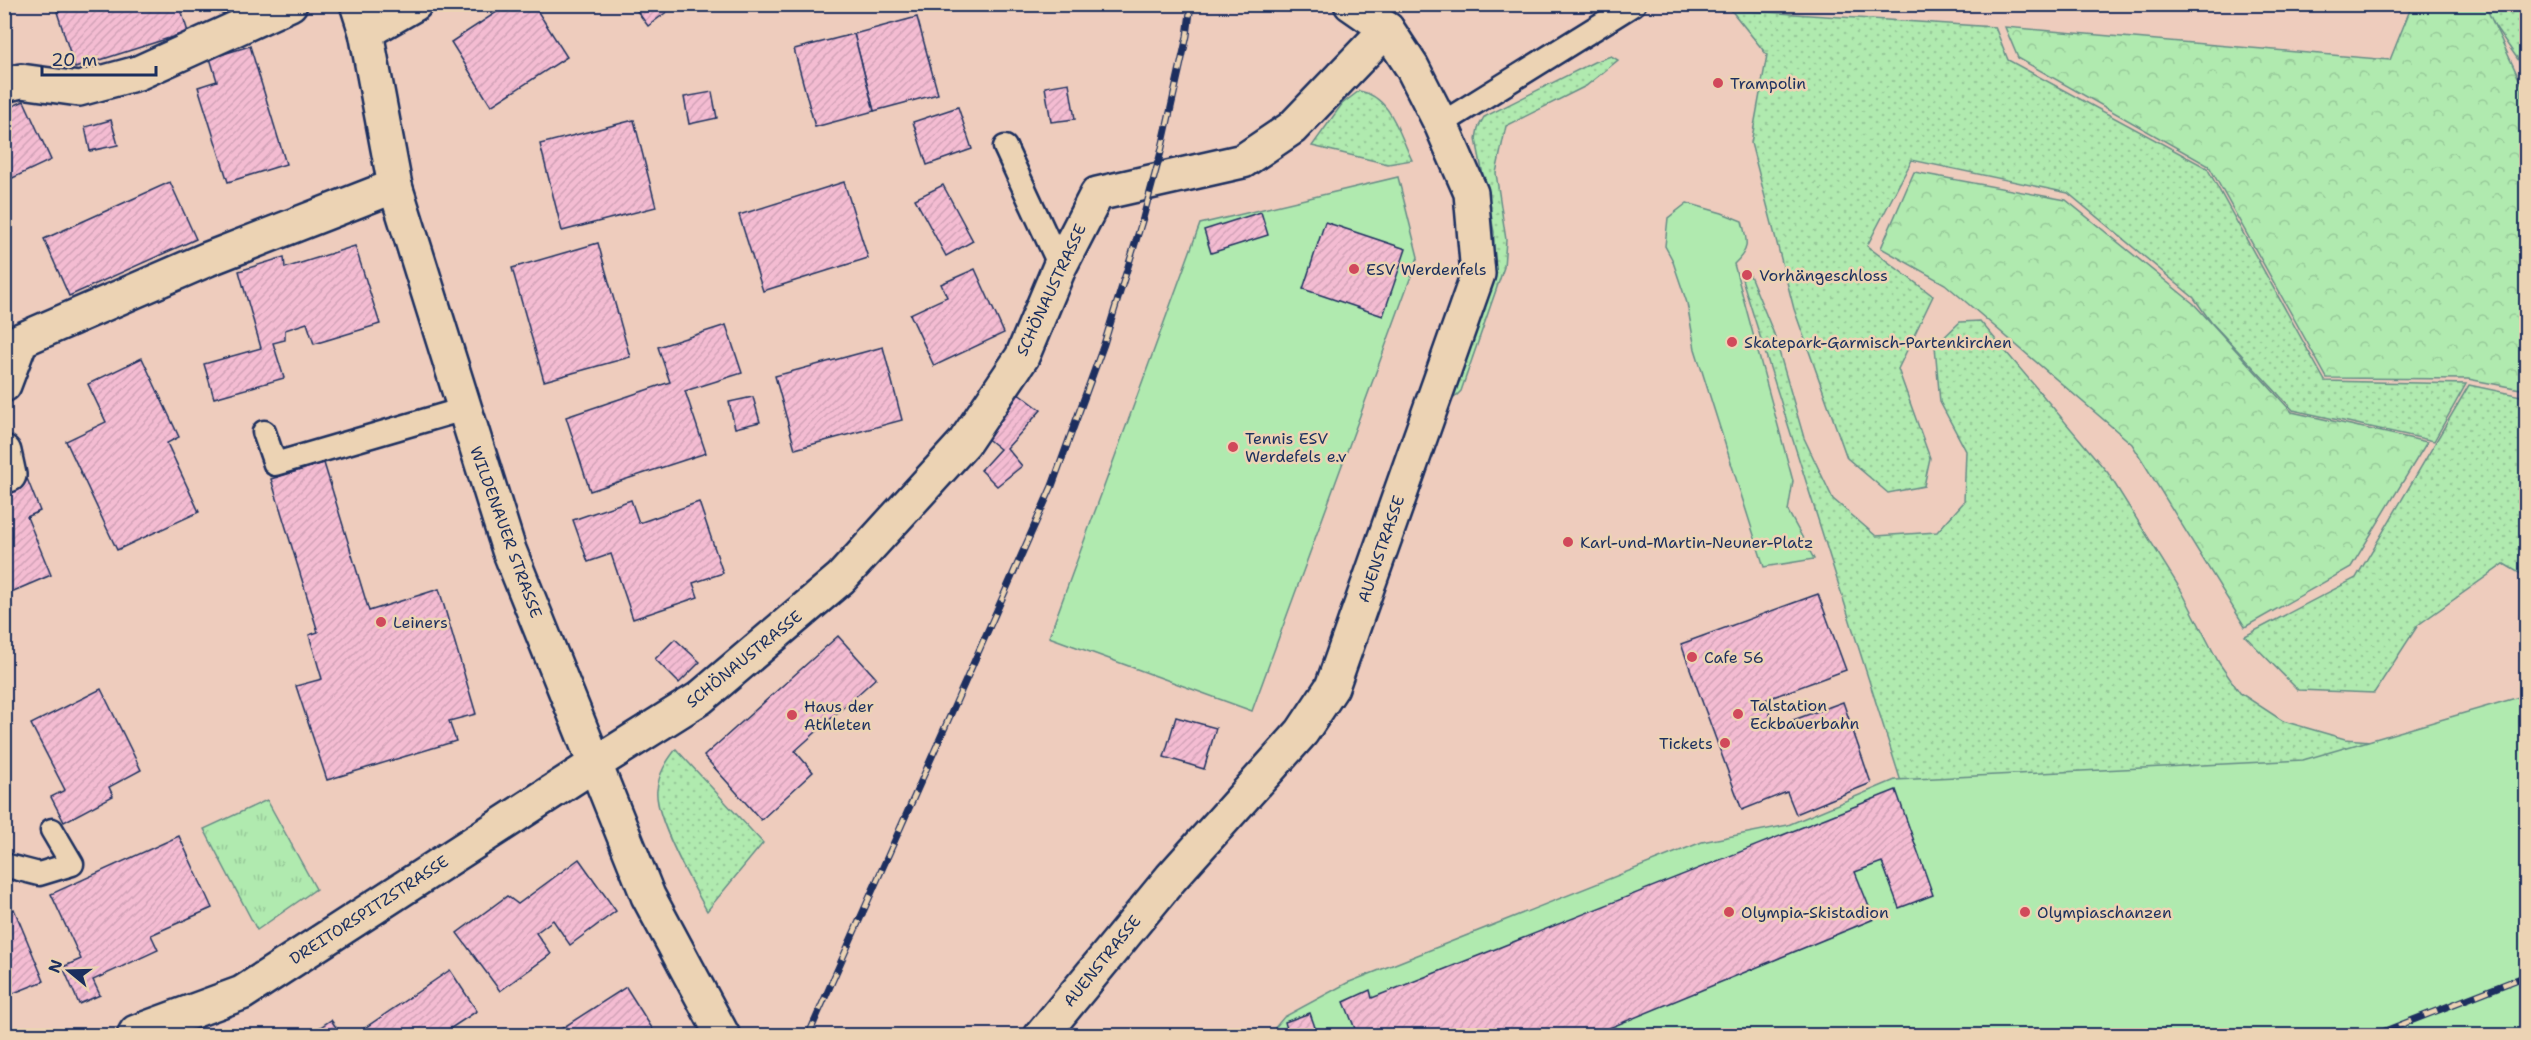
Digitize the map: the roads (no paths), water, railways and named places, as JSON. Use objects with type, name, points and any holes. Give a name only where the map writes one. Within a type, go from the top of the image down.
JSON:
[{"type":"street","points":[[4,85],[21,81],[79,88],[138,73],[290,4]]},
{"type":"street","points":[[361,18],[414,4]]},
{"type":"street","name":"AUENSTRASSE","points":[[1041,1035],[1074,981],[1302,732],[1332,687],[1478,274],[1471,193],[1441,124],[1412,67],[1387,29],[1352,4]]},
{"type":"street","name":"WILDENAUER STRASSE","points":[[361,18],[395,186],[509,550],[648,896],[713,1028]]},
{"type":"street","name":"SCHÖNAUSTRASSE","points":[[595,764],[700,698],[841,578],[964,443],[1022,357],[1060,266],[1097,194],[1243,161],[1292,128],[1387,29]]},
{"type":"street","points":[[4,386],[21,340],[208,259],[395,186]]},
{"type":"street","name":"DREITORSPITZSTRASSE","points":[[134,1035],[136,1032],[242,993],[595,764]]},
{"type":"lane","points":[[1441,124],[1634,4]]},
{"type":"lane","points":[[1005,147],[1060,266]]},
{"type":"lane","points":[[264,432],[275,464],[464,409]]},
{"type":"lane","points":[[4,865],[39,874],[72,864],[52,830]]},
{"type":"railway","points":[[808,1036],[1052,486],[1104,344],[1143,218],[1161,152],[1187,36],[1191,4]]},
{"type":"railway","points":[[2372,1036],[2526,976]]},
{"type":"place","name":"Trampolin","points":[[1718,83]]},
{"type":"place","name":"ESV Werdenfels","points":[[1354,269]]},
{"type":"place","name":"Vorhängeschloss","points":[[1747,275]]},
{"type":"place","name":"Skatepark-Garmisch-Partenkirchen","points":[[1732,342]]},
{"type":"place","name":"Tennis ESV Werdefels e.v","points":[[1233,447]]},
{"type":"place","name":"Karl-und-Martin-Neuner-Platz","points":[[1568,542]]},
{"type":"place","name":"Leiners","points":[[381,622]]},
{"type":"place","name":"Cafe 56","points":[[1692,657]]},
{"type":"place","name":"Talstation Eckbauerbahn","points":[[1738,714]]},
{"type":"place","name":"Haus der Athleten","points":[[792,715]]},
{"type":"place","name":"Tickets","points":[[1725,743]]},
{"type":"place","name":"Olympia-Skistadion","points":[[1729,912]]},
{"type":"place","name":"Olympiaschanzen","points":[[2025,912]]}]
